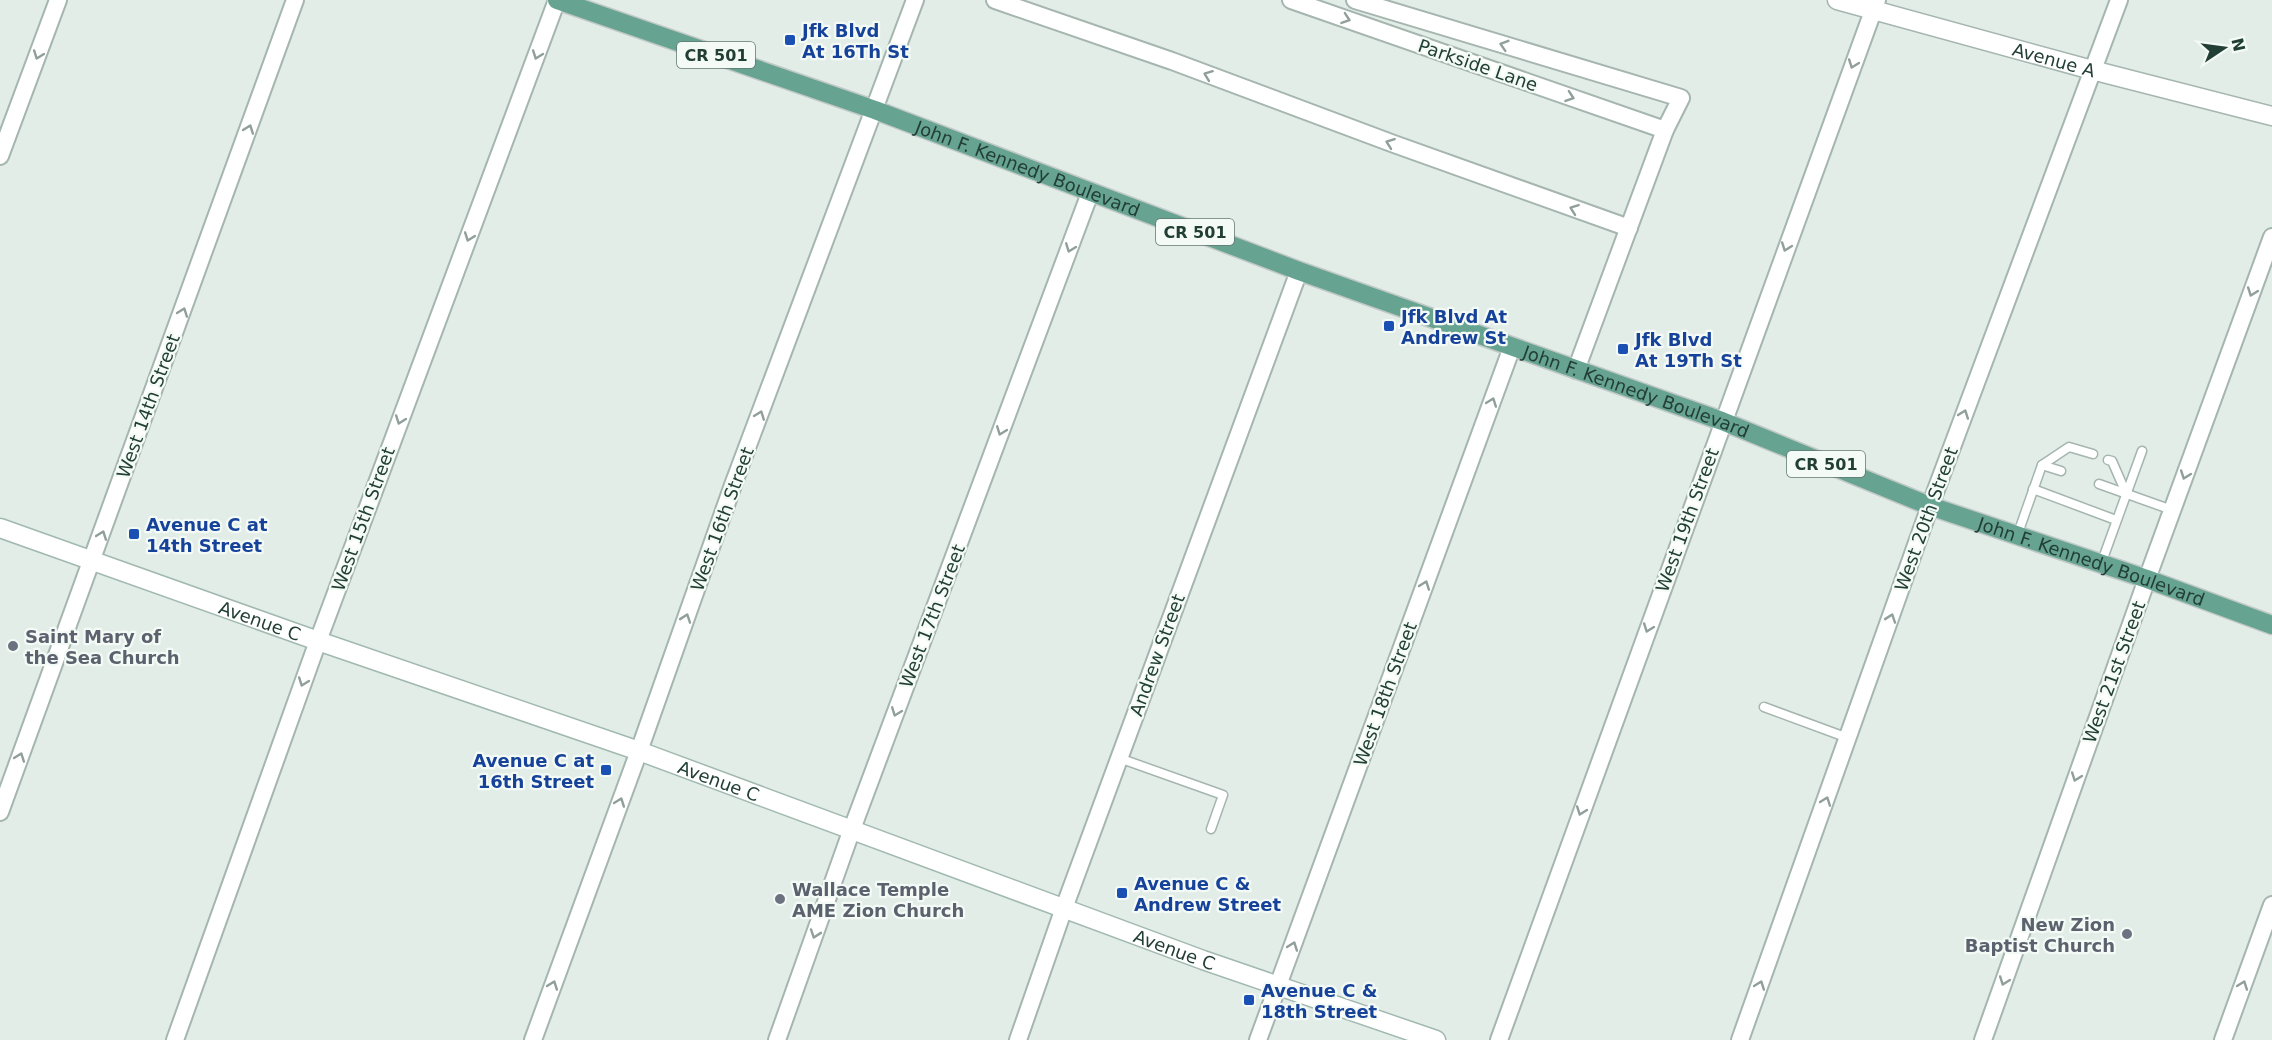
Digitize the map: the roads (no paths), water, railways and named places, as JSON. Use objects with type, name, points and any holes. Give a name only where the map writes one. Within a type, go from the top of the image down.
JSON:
[{"type":"main road","name":"John F. Kennedy Boulevard","points":[[557,0],[875,110],[1299,271],[1722,421],[1930,506],[2147,579],[2272,625]]},
{"type":"main road","name":"Avenue A","points":[[1837,0],[1875,5],[2092,70],[2272,116]]},
{"type":"main road","name":"Avenue C","points":[[0,528],[318,641],[639,751],[1278,987],[1436,1040]]},
{"type":"street","points":[[0,156],[58,0]]},
{"type":"street","name":"West 14th Street","points":[[0,812],[295,0]]},
{"type":"street","name":"West 15th Street","points":[[175,1040],[318,641],[557,0]]},
{"type":"street","name":"West 16th Street","points":[[533,1040],[733,485],[915,0]]},
{"type":"street","points":[[995,0],[1172,61],[1629,228]]},
{"type":"street","name":"Parkside Lane","points":[[1291,0],[1665,130]]},
{"type":"street","name":"Parkside Lane","points":[[1355,0],[1681,98],[1665,130],[1576,370]]},
{"type":"street","name":"West 20th Street","points":[[1740,1040],[1930,506],[2119,0]]},
{"type":"street","name":"West 19th Street","points":[[1499,1040],[1875,5]]},
{"type":"street","name":"West 17th Street","points":[[777,1040],[852,829],[1090,193]]},
{"type":"street","name":"West 21st Street","points":[[1983,1040],[2147,579],[2272,237]]},
{"type":"street","name":"Andrew Street","points":[[1018,1040],[1064,908],[1299,271]]},
{"type":"street","name":"West 18th Street","points":[[1258,1040],[1512,347]]},
{"type":"street","points":[[2223,1040],[2272,905]]},
{"type":"lane","points":[[2017,536],[2042,465],[2069,447],[2093,454]]},
{"type":"lane","points":[[2100,564],[2142,451]]},
{"type":"lane","points":[[2108,460],[2112,461],[2126,493]]},
{"type":"lane","points":[[2042,465],[2061,471]]},
{"type":"lane","points":[[2099,484],[2172,510]]},
{"type":"lane","points":[[2033,489],[2116,520]]},
{"type":"lane","points":[[1764,707],[1848,739]]},
{"type":"lane","points":[[1119,758],[1223,795],[1211,829]]},
{"type":"place","name":"Jfk Blvd At 16Th St","points":[[790,40]]},
{"type":"place","name":"Jfk Blvd At Andrew St","points":[[1389,326]]},
{"type":"place","name":"Jfk Blvd At 19Th St","points":[[1623,349]]},
{"type":"place","name":"Avenue C at 14th Street","points":[[134,534]]},
{"type":"place","name":"Saint Mary of the Sea Church","points":[[13,646]]},
{"type":"place","name":"Avenue C at 16th Street","points":[[606,770]]},
{"type":"place","name":"Avenue C & Andrew Street","points":[[1122,893]]},
{"type":"place","name":"Wallace Temple AME Zion Church","points":[[780,899]]},
{"type":"place","name":"New Zion Baptist Church","points":[[2127,934]]},
{"type":"place","name":"Avenue C & 18th Street","points":[[1249,1000]]}]
